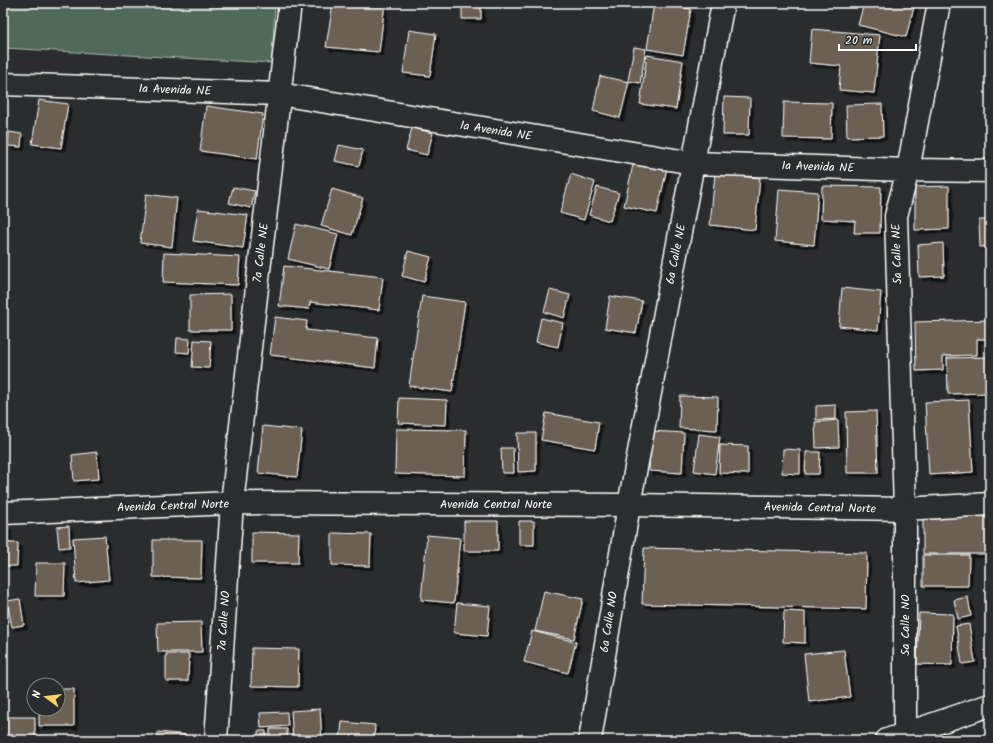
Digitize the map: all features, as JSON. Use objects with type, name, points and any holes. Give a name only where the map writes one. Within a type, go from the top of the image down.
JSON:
[{"type":"street","name":"7a Calle NE","points":[[232,503],[290,3]]},
{"type":"street","name":"6a Calle NE","points":[[629,505],[722,3]]},
{"type":"street","name":"5a Calle NE","points":[[905,509],[896,216],[908,170],[939,3]]},
{"type":"street","name":"1a Avenida NE","points":[[3,84],[279,94],[693,163],[908,170],[990,171]]},
{"type":"street","name":"Avenida Central Norte","points":[[3,513],[232,503],[629,505],[905,509],[990,504]]},
{"type":"street","name":"7a Calle NO","points":[[216,740],[232,503]]},
{"type":"street","name":"6a Calle NO","points":[[590,740],[629,505]]},
{"type":"street","name":"5a Calle NO","points":[[899,738],[905,509]]},
{"type":"street","points":[[899,738],[990,705]]},
{"type":"green space","points":[[3,3],[275,3],[272,63],[3,48]]},
{"type":"building","points":[[333,3],[385,3],[379,52],[326,47]]},
{"type":"building","points":[[462,3],[481,3],[481,19],[462,19]]},
{"type":"building","points":[[654,3],[691,9],[683,55],[647,49]]},
{"type":"building","points":[[864,3],[915,3],[906,37],[858,25]]},
{"type":"building","points":[[812,29],[880,35],[874,93],[839,90],[841,66],[809,63]]},
{"type":"building","points":[[409,30],[436,34],[430,76],[403,73]]},
{"type":"building","points":[[634,47],[646,49],[640,83],[628,81]]},
{"type":"building","points":[[647,55],[683,61],[676,109],[640,104]]},
{"type":"building","points":[[600,76],[629,82],[620,118],[593,111]]},
{"type":"building","points":[[724,97],[750,98],[749,135],[723,135]]},
{"type":"building","points":[[39,100],[68,104],[61,148],[32,144]]},
{"type":"building","points":[[784,102],[832,103],[831,139],[783,138]]},
{"type":"building","points":[[882,104],[883,136],[847,137],[846,105]]},
{"type":"building","points":[[206,106],[263,114],[257,159],[200,151]]},
{"type":"building","points":[[412,128],[433,133],[427,155],[406,150]]},
{"type":"building","points":[[9,132],[22,134],[21,147],[8,146]]},
{"type":"building","points":[[339,145],[363,150],[359,166],[335,161]]},
{"type":"building","points":[[634,160],[667,168],[657,213],[624,206]]},
{"type":"building","points":[[571,174],[595,182],[584,220],[560,213]]},
{"type":"building","points":[[715,174],[760,178],[755,230],[710,225]]},
{"type":"building","points":[[822,186],[881,187],[880,233],[854,233],[855,221],[821,219]]},
{"type":"building","points":[[949,186],[949,229],[915,230],[915,187]]},
{"type":"building","points":[[233,187],[255,191],[251,208],[229,203]]},
{"type":"building","points":[[597,187],[619,193],[610,221],[589,215]]},
{"type":"building","points":[[332,189],[363,198],[352,235],[321,226]]},
{"type":"building","points":[[779,189],[818,192],[814,245],[775,241]]},
{"type":"building","points":[[146,194],[177,198],[172,247],[140,243]]},
{"type":"building","points":[[198,209],[248,215],[243,248],[193,241]]},
{"type":"building","points":[[979,220],[990,220],[990,246],[980,247]]},
{"type":"building","points":[[296,224],[338,234],[329,269],[288,259]]},
{"type":"building","points":[[943,243],[944,276],[919,277],[918,245]]},
{"type":"building","points":[[408,251],[431,257],[424,282],[402,276]]},
{"type":"building","points":[[164,253],[240,257],[238,285],[163,282]]},
{"type":"building","points":[[284,266],[383,277],[379,310],[310,302],[309,309],[279,306]]},
{"type":"building","points":[[842,288],[881,292],[878,330],[839,326]]},
{"type":"building","points":[[550,290],[570,295],[564,318],[544,312]]},
{"type":"building","points":[[231,294],[231,330],[190,330],[190,295]]},
{"type":"building","points":[[422,296],[465,302],[452,392],[409,386]]},
{"type":"building","points":[[610,296],[642,301],[636,333],[605,328]]},
{"type":"building","points":[[275,317],[307,321],[306,330],[378,338],[375,368],[270,355]]},
{"type":"building","points":[[541,318],[563,323],[558,347],[536,342]]},
{"type":"building","points":[[990,320],[990,339],[977,339],[977,355],[943,356],[943,370],[916,371],[915,322]]},
{"type":"building","points":[[177,338],[190,339],[189,353],[176,352]]},
{"type":"building","points":[[194,340],[211,341],[209,368],[192,367]]},
{"type":"building","points":[[990,357],[990,393],[948,394],[947,358]]},
{"type":"building","points":[[680,396],[718,397],[717,430],[679,428]]},
{"type":"building","points":[[399,398],[447,400],[446,425],[398,423]]},
{"type":"building","points":[[969,400],[973,472],[929,475],[925,402]]},
{"type":"building","points":[[836,405],[836,419],[816,420],[816,406]]},
{"type":"building","points":[[876,411],[878,473],[847,473],[846,412]]},
{"type":"building","points":[[546,413],[599,422],[595,449],[541,440]]},
{"type":"building","points":[[838,420],[839,447],[816,448],[815,422]]},
{"type":"building","points":[[263,426],[302,430],[297,477],[258,473]]},
{"type":"building","points":[[396,429],[466,430],[465,476],[395,474]]},
{"type":"building","points":[[651,431],[684,433],[682,473],[649,471]]},
{"type":"building","points":[[517,433],[536,433],[536,471],[518,472]]},
{"type":"building","points":[[699,434],[720,437],[715,474],[694,471]]},
{"type":"building","points":[[720,445],[748,446],[748,474],[719,473]]},
{"type":"building","points":[[501,448],[513,448],[514,473],[502,473]]},
{"type":"building","points":[[783,449],[800,450],[800,474],[782,473]]},
{"type":"building","points":[[97,452],[99,479],[74,481],[72,455]]},
{"type":"building","points":[[806,452],[820,452],[819,474],[805,474]]},
{"type":"building","points":[[923,514],[990,514],[990,554],[923,554]]},
{"type":"building","points":[[464,521],[498,521],[498,551],[464,551]]},
{"type":"building","points":[[519,521],[534,521],[534,545],[519,545]]},
{"type":"building","points":[[69,526],[70,547],[59,548],[57,527]]},
{"type":"building","points":[[3,527],[8,527],[8,543],[18,543],[17,566],[3,566]]},
{"type":"building","points":[[252,532],[299,533],[298,563],[252,563]]},
{"type":"building","points":[[332,533],[371,534],[370,566],[332,565]]},
{"type":"building","points":[[427,535],[460,538],[454,603],[421,600]]},
{"type":"building","points":[[105,536],[109,580],[76,583],[73,538]]},
{"type":"building","points":[[153,540],[202,540],[201,578],[153,577]]},
{"type":"building","points":[[644,548],[867,553],[866,609],[642,604]]},
{"type":"building","points":[[923,555],[969,555],[968,586],[923,586]]},
{"type":"building","points":[[36,563],[65,563],[64,596],[35,596]]},
{"type":"building","points":[[544,591],[583,599],[574,639],[535,631]]},
{"type":"building","points":[[968,597],[971,616],[958,619],[954,600]]},
{"type":"building","points":[[20,599],[24,625],[12,627],[7,601]]},
{"type":"building","points":[[457,603],[490,606],[487,636],[454,633]]},
{"type":"building","points":[[784,611],[805,612],[805,643],[783,642]]},
{"type":"building","points":[[3,613],[6,613],[6,626],[3,626]]},
{"type":"building","points":[[919,613],[953,614],[952,665],[917,664]]},
{"type":"building","points":[[201,622],[202,652],[158,652],[157,623]]},
{"type":"building","points":[[969,624],[975,662],[962,664],[956,626]]},
{"type":"building","points":[[532,631],[576,642],[568,673],[524,662]]},
{"type":"building","points":[[252,648],[299,649],[298,687],[251,686]]},
{"type":"building","points":[[844,650],[850,697],[809,702],[804,654]]},
{"type":"building","points":[[166,654],[189,654],[188,681],[166,681]]},
{"type":"building","points":[[66,689],[74,689],[74,726],[39,726],[39,717],[66,717]]},
{"type":"building","points":[[320,709],[322,740],[293,740],[291,711]]},
{"type":"building","points":[[287,712],[288,726],[261,728],[260,713]]},
{"type":"building","points":[[3,717],[35,717],[35,740],[3,740]]},
{"type":"building","points":[[342,722],[375,725],[374,740],[340,740]]},
{"type":"building","points":[[270,729],[287,729],[287,740],[270,740]]},
{"type":"building","points":[[258,731],[266,731],[266,740],[258,740]]},
{"type":"building","points":[[158,732],[187,735],[186,740],[157,740]]},
{"type":"building","points":[[103,737],[146,738],[146,740],[103,740]]}]
